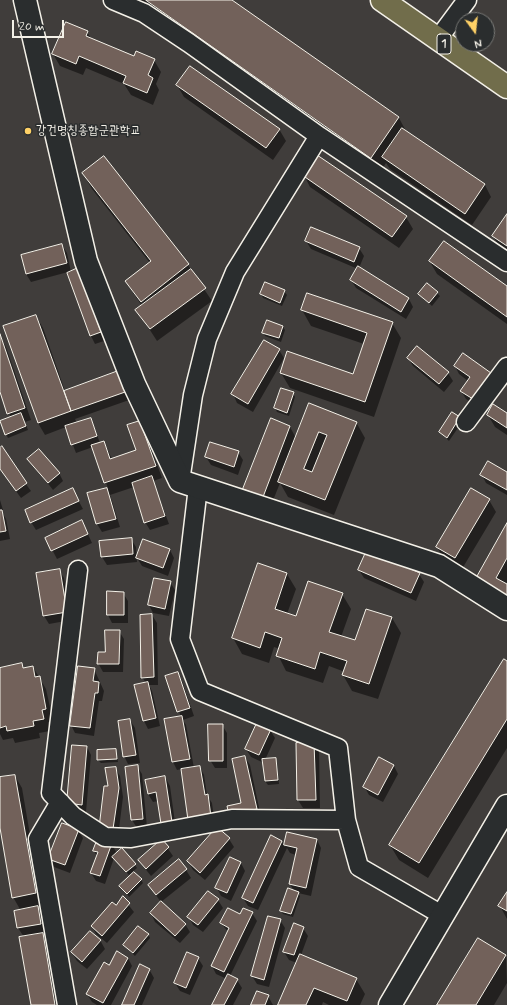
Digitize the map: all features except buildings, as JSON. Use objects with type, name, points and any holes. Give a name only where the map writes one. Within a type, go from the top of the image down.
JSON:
[{"type":"main road","name":"1","points":[[382,0],[507,87]]},
{"type":"street","points":[[24,0],[86,261],[134,384],[189,484],[439,566],[507,609]]},
{"type":"street","points":[[112,0],[144,13],[320,136],[507,262]]},
{"type":"street","points":[[438,39],[467,0]]},
{"type":"street","points":[[320,136],[235,272],[207,339],[193,395],[180,639],[200,691],[338,748],[346,820],[359,867],[442,915]]},
{"type":"street","points":[[466,422],[507,367]]},
{"type":"street","points":[[78,570],[51,793],[73,816],[105,837],[131,838],[232,819],[346,820]]},
{"type":"street","points":[[60,802],[38,839],[67,1005]]},
{"type":"street","points":[[390,1005],[507,806]]},
{"type":"place","name":"강건명칭종합군관학교","points":[[28,131]]}]
